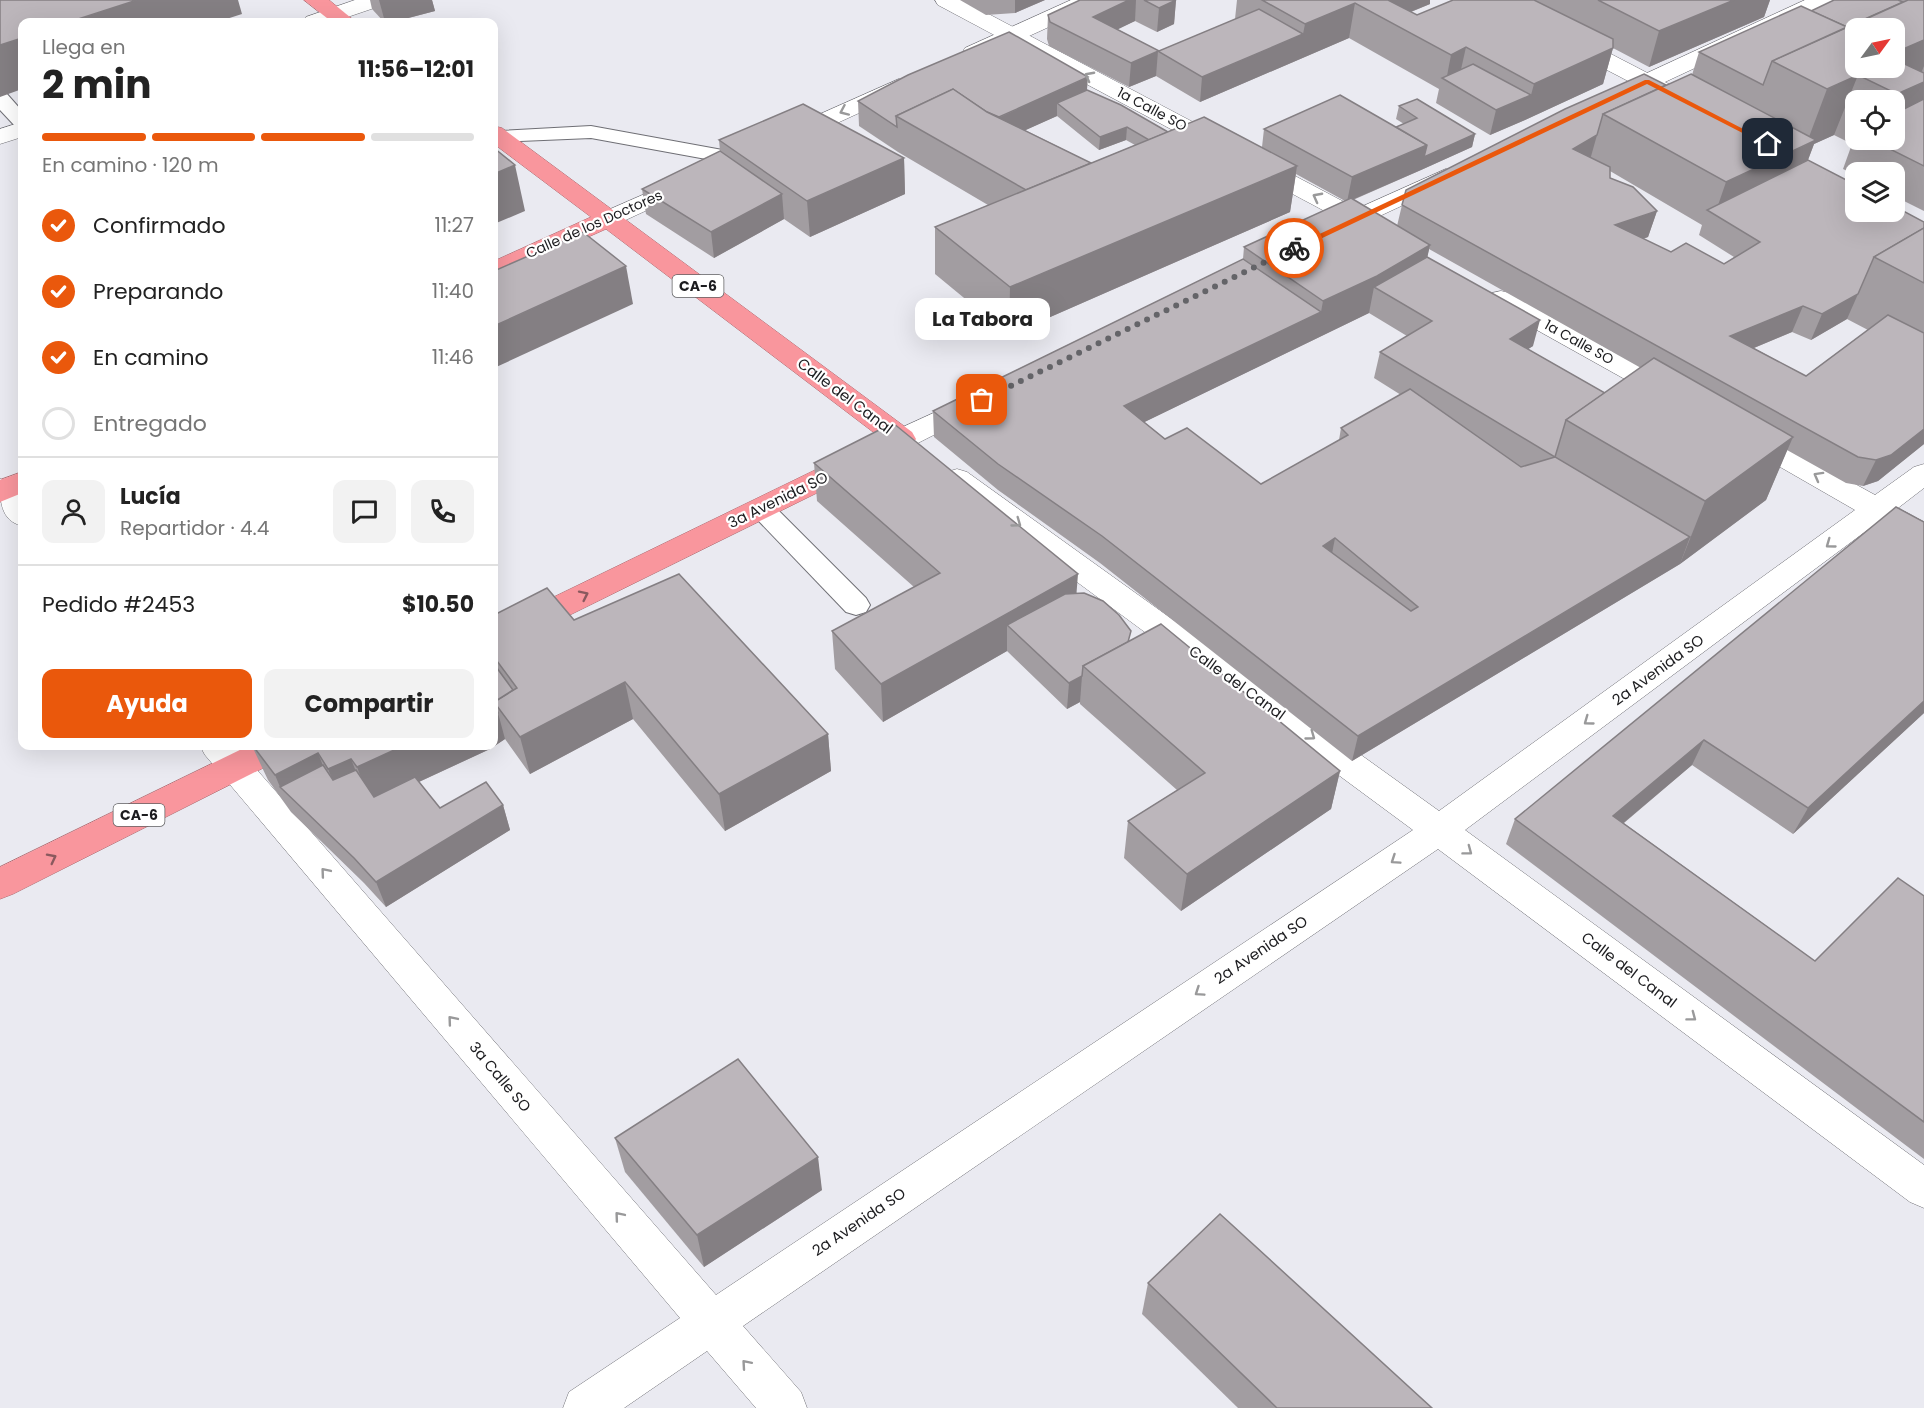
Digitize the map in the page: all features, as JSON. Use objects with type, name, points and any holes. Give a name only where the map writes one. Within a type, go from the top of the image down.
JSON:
[{"type":"highway","points":[[315,0],[339,18]]},
{"type":"highway","name":"Calle del Canal","points":[[498,136],[902,439]]},
{"type":"highway","name":"Calle de los Doctores","points":[[498,268],[608,219]]},
{"type":"highway","name":"3a Avenida SO","points":[[498,637],[902,439]]},
{"type":"highway","name":"CA-6","points":[[0,884],[226,756],[257,750]]},
{"type":"street","points":[[342,18],[375,0]]},
{"type":"street","name":"1a Calle SO","points":[[946,0],[1398,241]]},
{"type":"street","points":[[957,60],[1089,0]]},
{"type":"street","points":[[1491,0],[1697,107]]},
{"type":"street","points":[[1593,107],[1822,0]]},
{"type":"street","name":"Calle de los Doctores","points":[[608,219],[914,80]]},
{"type":"street","points":[[0,137],[18,130]]},
{"type":"street","points":[[1316,237],[1464,167]]},
{"type":"street","name":"1a Calle SO","points":[[1481,288],[1689,404]]},
{"type":"street","name":"3a Avenida SO","points":[[902,439],[996,393]]},
{"type":"street","points":[[1721,422],[1924,535]]},
{"type":"street","name":"Calle del Canal","points":[[902,439],[1440,830],[1924,1189]]},
{"type":"street","name":"2a Avenida SO","points":[[585,1408],[1440,830],[1924,474]]},
{"type":"street","points":[[6,488],[18,509]]},
{"type":"street","name":"3a Calle SO","points":[[226,756],[785,1408]]},
{"type":"lane","points":[[10,101],[18,115]]},
{"type":"lane","points":[[498,135],[591,132],[739,159]]},
{"type":"lane","points":[[761,508],[856,605]]},
{"type":"building","points":[[0,0],[137,0],[81,18],[18,18],[18,39],[0,45]]},
{"type":"building","points":[[1080,0],[1129,0],[1093,17],[1159,51],[1259,9],[1303,34],[1202,77],[1158,51],[1131,63],[1050,22],[1048,15]]},
{"type":"building","points":[[1144,0],[1176,0],[1159,8]]},
{"type":"building","points":[[1262,0],[1388,0],[1417,15],[1453,0],[1534,0],[1613,39],[1613,48],[1534,84],[1466,47],[1451,55],[1355,3],[1305,24]]},
{"type":"building","points":[[1598,0],[1734,0],[1659,31]]},
{"type":"building","points":[[1834,0],[1898,0],[1903,2],[1867,18],[1845,18],[1845,26],[1811,11]]},
{"type":"building","points":[[1908,0],[1924,0],[1924,40],[1905,48],[1905,18],[1868,18]]},
{"type":"building","points":[[1801,6],[1845,26],[1772,61],[1763,85],[1699,52]]},
{"type":"building","points":[[1845,28],[1845,78],[1851,78],[1827,89],[1772,61]]},
{"type":"building","points":[[1009,32],[1088,77],[999,117],[987,112],[953,89],[896,116],[897,127],[858,101],[908,75]]},
{"type":"building","points":[[1473,64],[1531,95],[1496,110],[1442,78]]},
{"type":"building","points":[[1905,64],[1924,73],[1924,82],[1905,90],[1889,90],[1864,78],[1905,78]]},
{"type":"building","points":[[1644,74],[1666,85],[1603,114],[1597,135],[1573,149],[1610,167],[1610,178],[1633,187],[1657,211],[1615,225],[1671,252],[1686,243],[1724,264],[1760,242],[1707,210],[1808,160],[1845,179],[1845,222],[1905,222],[1905,212],[1924,222],[1924,228],[1874,257],[1858,294],[1822,314],[1803,306],[1730,336],[1806,376],[1888,315],[1924,333],[1924,429],[1891,455],[1876,460],[1858,457],[1402,205],[1406,190],[1565,109]]},
{"type":"building","points":[[1691,74],[1816,140],[1726,182],[1603,114]]},
{"type":"building","points":[[953,89],[987,112],[1091,163],[1026,190],[896,116]]},
{"type":"building","points":[[1087,90],[1121,105],[1168,132],[1149,140],[1127,127],[1100,137],[1057,103]]},
{"type":"building","points":[[1340,95],[1427,145],[1352,177],[1264,129]]},
{"type":"building","points":[[1417,99],[1475,134],[1424,157],[1427,145],[1396,127],[1417,118],[1399,106]]},
{"type":"building","points":[[1924,99],[1924,166],[1892,150],[1905,150],[1905,108]]},
{"type":"building","points":[[803,104],[904,158],[807,201],[719,140]]},
{"type":"building","points":[[1204,117],[1297,166],[1010,287],[935,227]]},
{"type":"building","points":[[498,151],[515,165],[498,172]]},
{"type":"building","points":[[720,151],[782,194],[711,232],[642,189]]},
{"type":"building","points":[[1351,198],[1430,245],[1377,276],[1323,301],[1244,247]]},
{"type":"building","points":[[1924,228],[1924,283],[1874,257]]},
{"type":"building","points":[[583,232],[626,266],[498,324],[498,269]]},
{"type":"building","points":[[1427,257],[1540,320],[1510,339],[1605,393],[1566,420],[1555,457],[1380,352],[1432,321],[1374,287]]},
{"type":"building","points":[[1243,259],[1321,312],[1124,406],[1165,439],[1187,428],[1261,484],[1348,435],[1341,428],[1410,389],[1521,467],[1555,457],[1690,537],[1358,736],[1102,536],[998,464],[933,411]],"holes":[[[1335,538],[1418,607],[1411,611],[1323,546]]]},
{"type":"building","points":[[1654,358],[1793,437],[1705,501],[1566,420]]},
{"type":"building","points":[[893,423],[1078,574],[881,684],[832,631],[940,573],[814,463]]},
{"type":"building","points":[[1896,507],[1924,522],[1924,701],[1808,808],[1704,740],[1613,816],[1815,961],[1898,878],[1924,896],[1924,1122],[1515,819]]},
{"type":"building","points":[[679,574],[828,734],[719,794],[625,682],[520,737],[498,707],[498,700],[517,688],[498,662],[498,613],[547,588],[574,620]]},
{"type":"building","points":[[1084,593],[1103,601],[1119,615],[1131,631],[1128,642],[1083,666],[1082,676],[1069,683],[1007,625],[1065,594]]},
{"type":"building","points":[[1161,624],[1340,771],[1187,874],[1128,821],[1205,773],[1083,666]]},
{"type":"building","points":[[498,669],[513,690],[498,699]]},
{"type":"building","points":[[256,750],[394,750],[357,767],[351,759],[328,769],[318,753],[275,775]]},
{"type":"building","points":[[323,765],[333,780],[356,770],[374,797],[415,777],[440,808],[486,782],[503,805],[376,882],[280,787]]},
{"type":"building","points":[[738,1059],[818,1157],[697,1235],[615,1138]]},
{"type":"building","points":[[1220,1214],[1432,1408],[1277,1408],[1148,1283]]},
{"type":"way so far","points":[[982,400],[1294,248]]},
{"type":"place","name":"La Tabora","points":[[982,400]]},
{"type":"route","points":[[1294,248],[1647,81],[1768,144]]}]
